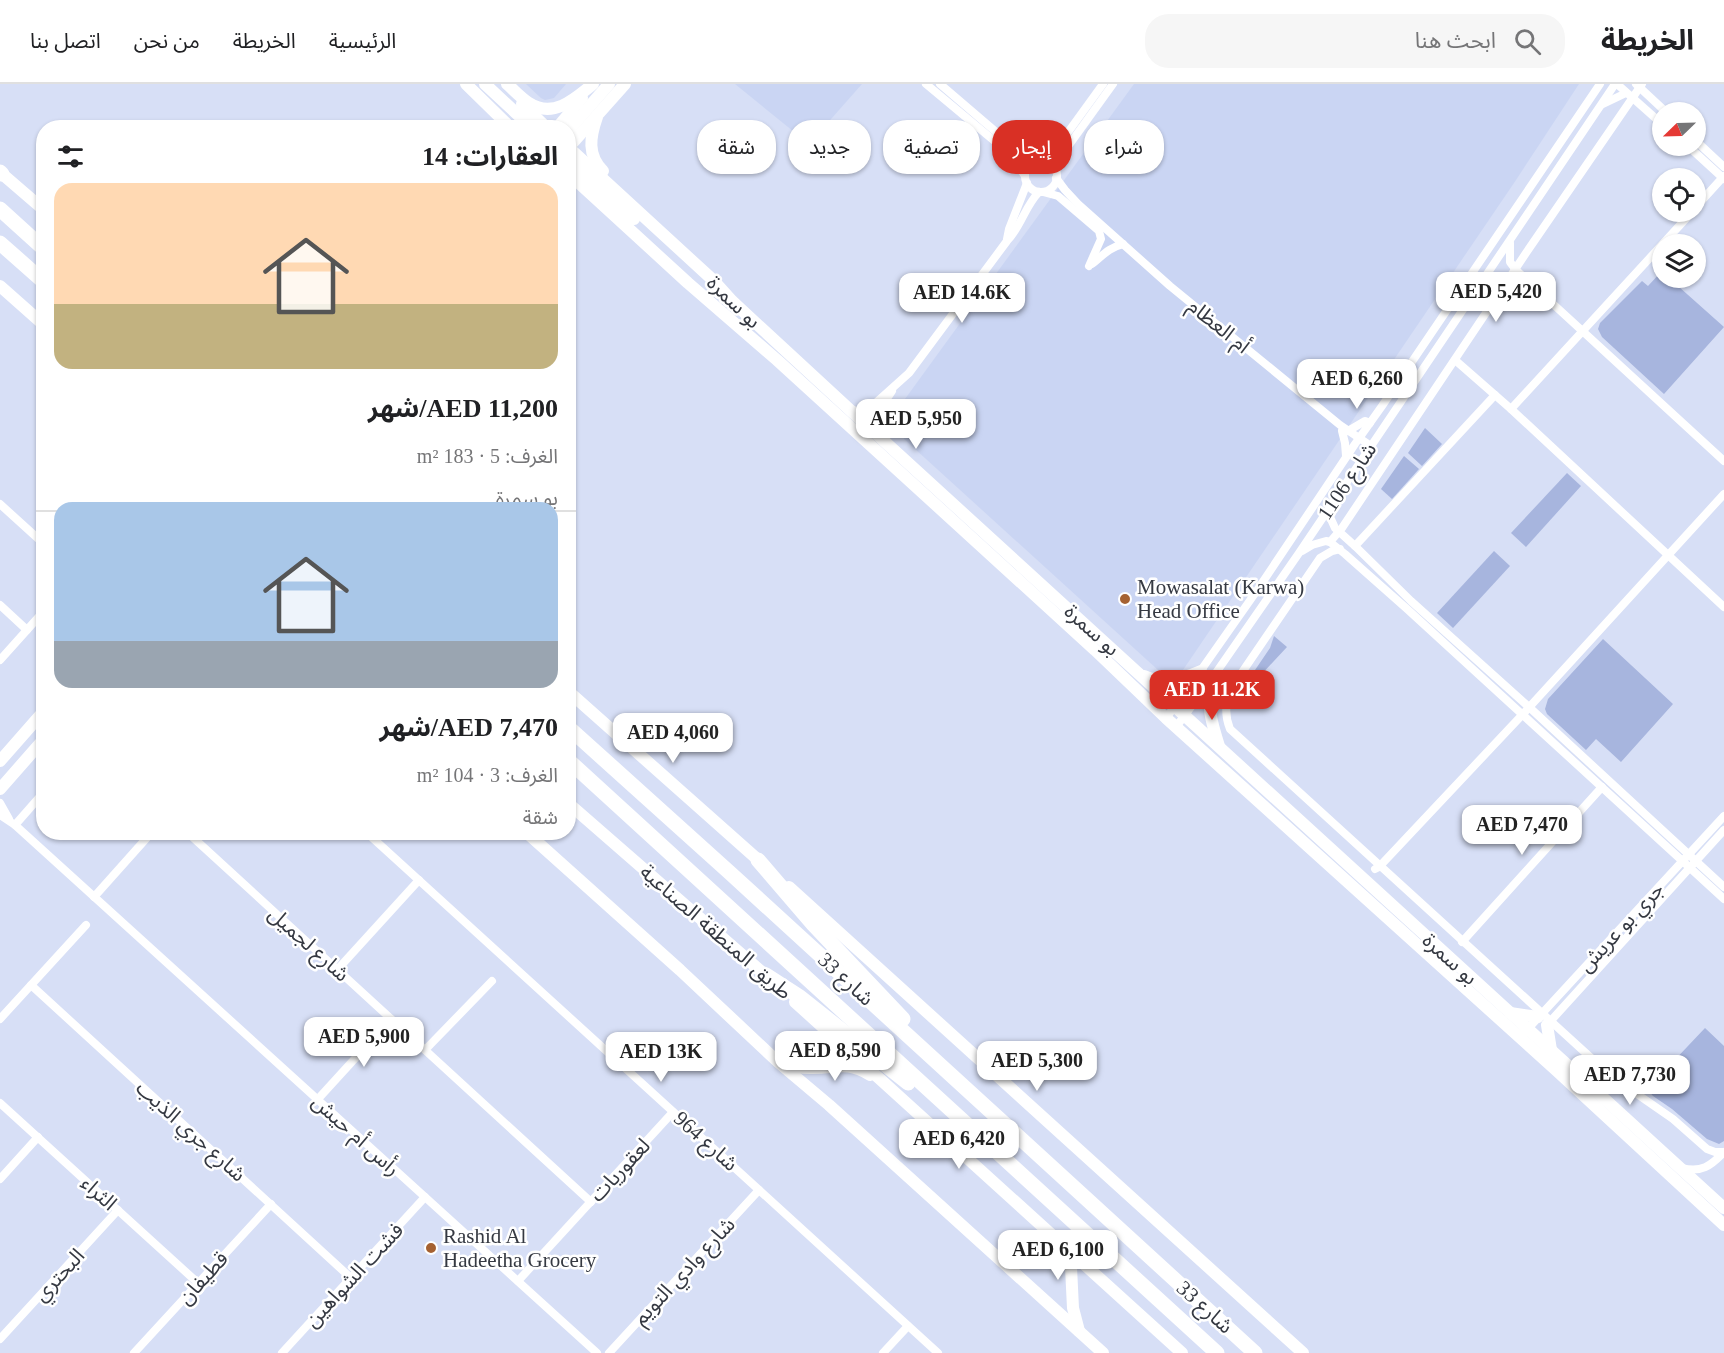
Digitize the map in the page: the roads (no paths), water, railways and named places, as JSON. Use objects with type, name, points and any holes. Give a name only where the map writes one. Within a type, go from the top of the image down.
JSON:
[{"type":"highway","points":[[0,209],[36,242]]},
{"type":"highway","points":[[0,243],[36,275]]},
{"type":"highway","name":"شارع 33","points":[[576,734],[1256,1353]]},
{"type":"highway","name":"شارع 33","points":[[576,767],[1217,1353]]},
{"type":"highway","points":[[758,860],[798,907],[902,1017],[952,1076]]},
{"type":"highway","points":[[766,975],[800,997],[929,1101],[967,1124]]},
{"type":"street","points":[[466,84],[503,120]]},
{"type":"street","points":[[474,84],[512,120]]},
{"type":"street","points":[[485,84],[523,120]]},
{"type":"street","points":[[500,84],[539,120]]},
{"type":"street","points":[[507,84],[526,102],[547,109],[569,102],[594,84]]},
{"type":"street","points":[[564,120],[594,84]]},
{"type":"street","points":[[576,122],[609,84]]},
{"type":"street","points":[[576,140],[625,84]]},
{"type":"street","points":[[926,84],[1010,154],[1033,190],[1058,196],[1099,231],[1101,239],[1089,266],[1109,249],[1123,244]]},
{"type":"street","points":[[940,84],[992,128]]},
{"type":"street","points":[[1072,127],[1103,84]]},
{"type":"street","points":[[850,410],[870,408],[909,374],[1014,234],[1031,200],[1041,192],[1050,189],[1064,152],[1113,84]]},
{"type":"street","name":"شارع 1106","points":[[1176,727],[1180,712],[1201,671],[1600,84]]},
{"type":"street","points":[[1616,84],[1652,115]]},
{"type":"street","name":"شارع 1106","points":[[1166,718],[1180,712],[1211,680],[1616,84]]},
{"type":"street","points":[[1330,542],[1516,270],[1629,95],[1640,85],[1656,102]]},
{"type":"street","points":[[1600,106],[1613,98],[1629,95]]},
{"type":"street","points":[[597,117],[591,140],[591,149],[597,165],[668,231],[676,247]]},
{"type":"street","points":[[1706,150],[1724,167]]},
{"type":"street","name":"بو سمرة","points":[[576,154],[850,410],[1510,1013],[1528,1037],[1551,1050],[1724,1208]]},
{"type":"street","points":[[1699,156],[1724,178],[1706,197]]},
{"type":"street","points":[[576,167],[709,286],[732,301]]},
{"type":"street","points":[[1,172],[36,203]]},
{"type":"street","points":[[1007,241],[1027,174]]},
{"type":"street","name":"أم العظام","points":[[1056,175],[1065,190],[1078,204],[1162,279],[1317,406],[1324,416],[1369,449]]},
{"type":"street","name":"بو سمرة","points":[[576,180],[688,283],[777,360],[1095,650],[1176,727],[1528,1037],[1724,1225]]},
{"type":"street","points":[[576,190],[593,196]]},
{"type":"street","points":[[1511,409],[1683,222]]},
{"type":"street","points":[[1511,238],[1510,262],[1516,270],[1724,461]]},
{"type":"street","points":[[0,286],[36,318]]},
{"type":"street","points":[[1455,360],[1724,607]]},
{"type":"street","points":[[875,432],[878,412],[894,388]]},
{"type":"street","points":[[1355,546],[1495,395]]},
{"type":"street","points":[[1346,457],[1345,431],[1365,421],[1370,423]]},
{"type":"street","points":[[1377,868],[1724,494]]},
{"type":"street","points":[[0,504],[36,537]]},
{"type":"street","points":[[1332,505],[1331,521],[1335,528],[1411,602],[1689,861],[1724,899]]},
{"type":"street","points":[[1299,553],[1319,543],[1330,542],[1340,549],[1526,710],[1602,787],[1689,861],[1724,887]]},
{"type":"street","points":[[1340,549],[1326,553],[1314,567],[1232,687],[1227,699],[1226,710],[1228,724],[1234,734],[1377,868],[1462,942],[1544,1019],[1611,1076],[1672,1119],[1707,1149],[1724,1152]]},
{"type":"street","points":[[0,605],[27,630]]},
{"type":"street","points":[[0,660],[36,620]]},
{"type":"street","points":[[1138,672],[1148,678],[1166,681],[1182,679],[1201,671]]},
{"type":"street","points":[[1211,680],[1208,692],[1209,713],[1220,747]]},
{"type":"street","points":[[576,698],[1303,1353]]},
{"type":"street","points":[[0,761],[36,720]]},
{"type":"street","points":[[0,789],[36,748]]},
{"type":"street","points":[[1462,942],[1602,787]]},
{"type":"street","points":[[12,822],[36,800]]},
{"type":"street","name":"رأس أم حيش","points":[[0,803],[12,822]]},
{"type":"street","name":"طريق المنطقة الصناعية","points":[[576,810],[766,975],[1182,1353]]},
{"type":"street","name":"رأس أم حيش","points":[[0,815],[12,822],[597,1353]]},
{"type":"street","name":"جري بو عريش","points":[[1528,1037],[1689,861],[1724,816]]},
{"type":"street","name":"جري بو عريش","points":[[1689,861],[1724,830]]},
{"type":"street","points":[[94,897],[145,840]]},
{"type":"street","name":"شارع لجميل","points":[[196,840],[591,1202]]},
{"type":"street","name":"شارع 964","points":[[375,840],[938,1353]]},
{"type":"street","points":[[535,840],[681,970],[778,1062],[829,1105],[1103,1353]]},
{"type":"street","points":[[337,970],[419,880]]},
{"type":"street","points":[[0,1019],[86,925]]},
{"type":"street","points":[[425,1050],[492,981]]},
{"type":"street","name":"شارع جري الذيب","points":[[31,985],[351,1278]]},
{"type":"street","points":[[1510,1013],[1544,1019]]},
{"type":"street","points":[[318,1100],[391,1019]]},
{"type":"street","points":[[1544,1019],[1551,1050]]},
{"type":"street","points":[[778,1062],[811,1069],[842,1066],[855,1068],[898,1094]]},
{"type":"street","name":"الثراء","points":[[0,1103],[198,1283]]},
{"type":"street","name":"لعقوريات","points":[[518,1281],[673,1112]]},
{"type":"street","points":[[0,1179],[38,1137]]},
{"type":"street","points":[[1681,1168],[1697,1170],[1705,1168],[1715,1162],[1724,1152]]},
{"type":"street","name":"شارع وادي التويم","points":[[609,1353],[759,1190]]},
{"type":"street","name":"فشت الشواهين","points":[[282,1353],[425,1197]]},
{"type":"street","name":"قطيفان","points":[[134,1353],[271,1204]]},
{"type":"street","name":"البحتري","points":[[0,1340],[118,1210]]},
{"type":"street","points":[[1039,1223],[1063,1252],[1071,1267],[1073,1308],[1080,1332]]},
{"type":"street","points":[[883,1353],[908,1326]]},
{"type":"place","name":"Mowasalat (Karwa) Head Office","points":[[1125,599]]},
{"type":"place","name":"Rashid Al Hadeetha Grocery","points":[[431,1248]]}]
